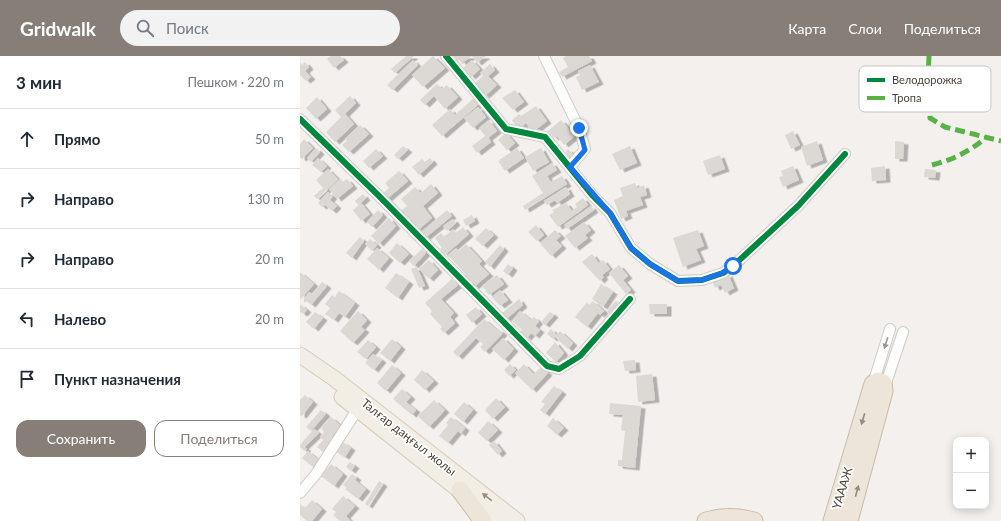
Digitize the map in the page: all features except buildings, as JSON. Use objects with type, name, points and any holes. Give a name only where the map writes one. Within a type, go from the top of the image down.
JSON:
[{"type":"highway","points":[[858,458],[878,388]]},
{"type":"highway","name":"ҮАААЖ","points":[[832,521],[858,458]]},
{"type":"highway","name":"ҮАААЖ","points":[[849,521],[858,458]]},
{"type":"highway","points":[[460,490],[483,521]]},
{"type":"highway","points":[[706,521],[723,516],[743,518],[754,521]]},
{"type":"main road","name":"Талғар даңғыл жолы","points":[[300,355],[348,389],[517,521]]},
{"type":"main road","name":"Талғар даңғыл жолы","points":[[300,364],[498,521]]},
{"type":"street","points":[[446,56],[506,129],[545,137],[610,213],[631,248],[650,264],[678,281],[702,280],[722,273],[733,266],[798,206],[845,154]]},
{"type":"street","points":[[544,56],[579,128],[585,150],[570,167]]},
{"type":"street","points":[[300,119],[378,195],[547,366],[559,369],[580,356],[630,299]]},
{"type":"street","points":[[878,388],[890,328]]},
{"type":"street","points":[[878,388],[903,332]]},
{"type":"street","points":[[300,493],[316,474],[357,410]]},
{"type":"marked path","points":[[929,56],[929,66]]},
{"type":"marked path","points":[[930,112],[930,118],[945,127],[1001,141]]},
{"type":"marked path","points":[[932,165],[961,154],[974,147],[987,137]]},
{"type":"cycle path","points":[[446,56],[506,129],[545,137],[593,196],[610,213],[631,248],[650,264],[678,281],[702,280],[723,273],[733,266],[798,206],[845,154]]},
{"type":"cycle path","points":[[300,119],[378,195],[547,366],[559,369],[580,356],[630,299]]},
{"type":"route","points":[[579,128],[585,150],[570,167],[593,196],[610,213],[631,248],[650,264],[678,281],[702,280],[722,273],[733,266]]}]
